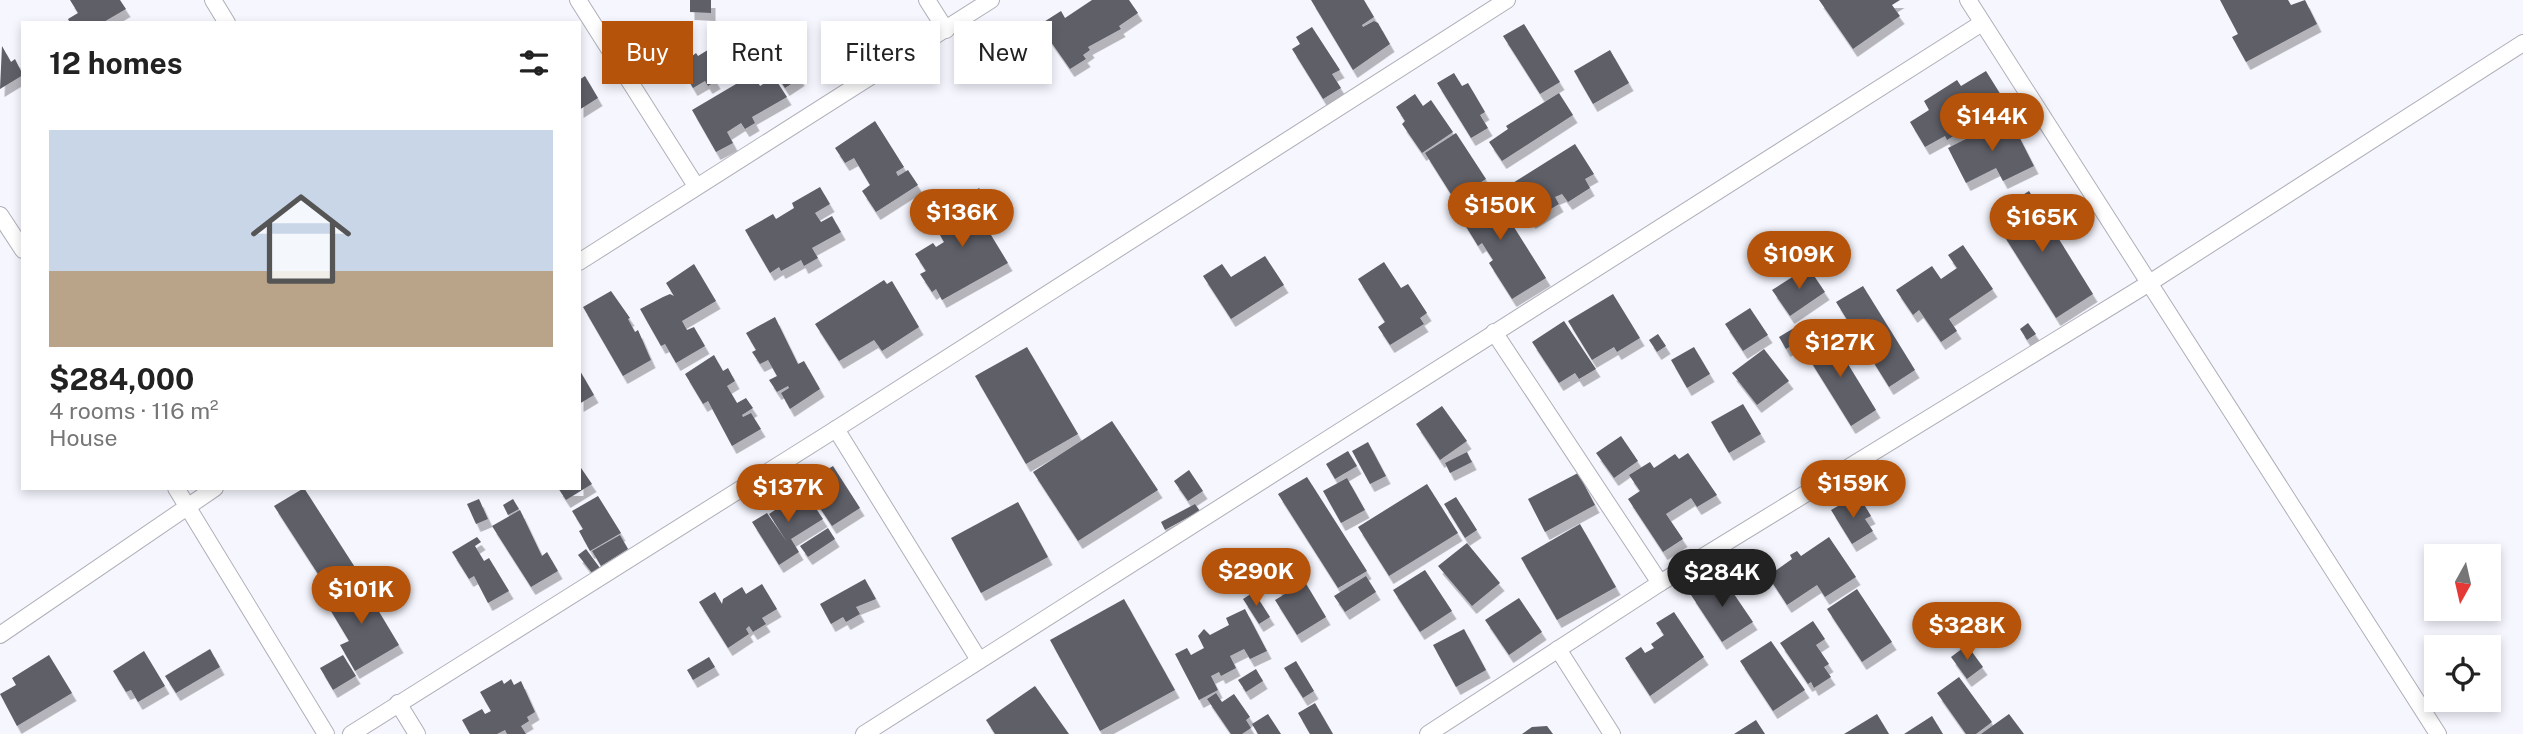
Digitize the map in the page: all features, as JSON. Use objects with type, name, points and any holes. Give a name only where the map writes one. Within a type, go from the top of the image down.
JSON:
[{"type":"street","points":[[213,0],[226,21]]},
{"type":"street","points":[[578,0],[696,186]]},
{"type":"street","points":[[927,0],[946,30]]},
{"type":"street","points":[[581,261],[992,0]]},
{"type":"street","points":[[351,734],[836,429],[1507,0]]},
{"type":"street","points":[[1968,0],[2438,734]]},
{"type":"street","points":[[864,734],[1982,23]]},
{"type":"street","points":[[1428,734],[1660,583],[2151,282],[2523,43]]},
{"type":"street","points":[[0,215],[21,247]]},
{"type":"street","points":[[1494,332],[1660,583]]},
{"type":"street","points":[[836,429],[979,660]]},
{"type":"street","points":[[177,490],[326,734]]},
{"type":"street","points":[[0,635],[212,490]]},
{"type":"street","points":[[1558,649],[1612,734]]},
{"type":"street","points":[[398,703],[417,734]]},
{"type":"building","points":[[70,0],[120,0],[126,9],[105,21],[69,21],[68,19],[78,13]]},
{"type":"building","points":[[690,0],[711,0],[711,13],[690,12]]},
{"type":"building","points":[[1092,0],[1129,0],[1138,13],[1119,26],[1121,29],[1088,47],[1090,50],[1083,55],[1086,59],[1070,69],[1052,43],[1052,21],[1045,21],[1061,11],[1065,18]]},
{"type":"building","points":[[1311,0],[1364,0],[1374,17],[1362,25],[1363,27],[1374,21],[1378,23],[1390,44],[1353,70]]},
{"type":"building","points":[[1819,0],[1900,0],[1892,5],[1900,16],[1853,49]]},
{"type":"building","points":[[2220,0],[2288,0],[2291,5],[2305,0],[2317,24],[2246,62],[2232,37],[2238,34]]},
{"type":"building","points":[[1524,24],[1560,82],[1540,94],[1503,36]]},
{"type":"building","points":[[1312,27],[1340,70],[1332,74],[1341,88],[1323,99],[1292,49],[1300,44],[1296,37]]},
{"type":"building","points":[[2,46],[11,62],[15,59],[21,76],[0,89]]},
{"type":"building","points":[[707,50],[707,84],[711,84],[708,86],[705,81],[693,88],[691,84],[693,84],[693,55],[696,53],[698,56]]},
{"type":"building","points":[[1610,50],[1629,83],[1593,104],[1574,71]]},
{"type":"building","points":[[1986,71],[2004,100],[1976,117],[1978,121],[1947,140],[1945,136],[1925,147],[1910,122],[1929,110],[1924,101],[1957,80],[1961,86]]},
{"type":"building","points":[[1454,73],[1462,86],[1468,83],[1485,112],[1480,115],[1488,128],[1471,138],[1437,83]]},
{"type":"building","points":[[585,76],[598,98],[581,109],[581,79]]},
{"type":"building","points":[[736,84],[779,84],[787,97],[752,117],[755,123],[745,129],[741,123],[727,132],[733,143],[716,152],[692,110]]},
{"type":"building","points":[[1559,93],[1573,115],[1502,161],[1489,142],[1508,129],[1506,126]]},
{"type":"building","points":[[1415,94],[1423,106],[1431,100],[1453,132],[1422,153],[1402,124],[1405,121],[1396,107]]},
{"type":"building","points":[[2009,117],[2034,166],[2003,181],[1996,168],[1966,183],[1948,148]]},
{"type":"building","points":[[875,121],[904,167],[896,172],[898,176],[908,170],[918,185],[876,212],[862,191],[870,185],[854,158],[845,163],[835,148]]},
{"type":"building","points":[[1456,133],[1486,179],[1454,199],[1425,153]]},
{"type":"building","points":[[1575,144],[1594,174],[1585,179],[1590,188],[1568,202],[1562,194],[1555,197],[1559,204],[1531,221],[1508,186]]},
{"type":"building","points":[[1488,186],[1546,278],[1512,299],[1489,263],[1493,260],[1482,243],[1478,246],[1454,207]]},
{"type":"building","points":[[820,187],[830,204],[815,213],[821,222],[832,216],[841,232],[812,248],[818,258],[804,266],[801,260],[781,271],[779,267],[770,273],[745,230],[773,214],[776,219],[794,208],[792,203]]},
{"type":"building","points":[[979,188],[993,209],[980,217],[1008,263],[942,300],[936,289],[932,292],[920,274],[926,271],[915,254],[933,243],[936,247],[944,242],[937,230],[952,219],[946,209]]},
{"type":"building","points":[[2029,191],[2093,294],[2056,318],[1991,215]]},
{"type":"building","points":[[1963,245],[1993,289],[1949,319],[1957,331],[1941,342],[1919,310],[1913,315],[1896,290],[1932,266],[1941,279],[1957,268],[1948,255]]},
{"type":"building","points":[[1265,256],[1284,285],[1231,319],[1203,276],[1222,264],[1231,277]]},
{"type":"building","points":[[1384,262],[1401,288],[1408,284],[1427,313],[1420,318],[1424,324],[1390,345],[1378,327],[1385,322],[1358,279]]},
{"type":"building","points":[[694,264],[716,301],[682,321],[687,330],[694,327],[705,346],[676,363],[665,344],[661,346],[640,309],[670,294],[674,296],[666,283]]},
{"type":"building","points":[[1808,267],[1825,292],[1790,316],[1772,290]]},
{"type":"building","points":[[884,280],[887,284],[892,281],[919,327],[882,351],[874,340],[839,361],[815,324]]},
{"type":"building","points":[[1863,286],[1915,370],[1889,387],[1836,302]]},
{"type":"building","points":[[611,291],[630,318],[628,319],[635,332],[638,330],[651,360],[623,376],[583,307]]},
{"type":"building","points":[[1613,294],[1640,338],[1617,352],[1614,347],[1592,360],[1568,321]]},
{"type":"building","points":[[1750,308],[1768,335],[1743,351],[1725,324]]},
{"type":"building","points":[[775,317],[798,364],[804,361],[820,389],[790,409],[781,393],[789,388],[788,386],[777,392],[769,380],[777,376],[768,360],[760,364],[752,352],[756,350],[746,333]]},
{"type":"building","points":[[1564,321],[1596,369],[1579,379],[1575,373],[1559,383],[1532,342]]},
{"type":"building","points":[[2028,323],[2036,334],[2027,340],[2020,329]]},
{"type":"building","points":[[1794,328],[1800,341],[1786,349],[1779,337]]},
{"type":"building","points":[[1829,333],[1876,410],[1851,426],[1803,349]]},
{"type":"building","points":[[1658,334],[1666,346],[1657,352],[1649,340]]},
{"type":"building","points":[[1027,347],[1078,434],[1026,464],[975,376]]},
{"type":"building","points":[[1694,347],[1710,374],[1687,388],[1671,360]]},
{"type":"building","points":[[1764,349],[1789,381],[1757,405],[1732,373]]},
{"type":"building","points":[[714,355],[723,371],[728,368],[735,381],[727,386],[737,403],[746,398],[753,408],[742,415],[743,417],[751,413],[761,429],[732,446],[708,401],[703,404],[685,374]]},
{"type":"building","points":[[581,372],[594,395],[581,403]]},
{"type":"building","points":[[1743,404],[1761,434],[1729,453],[1711,422]]},
{"type":"building","points":[[1442,406],[1467,441],[1440,460],[1416,424]]},
{"type":"building","points":[[1112,421],[1158,490],[1078,541],[1033,472]]},
{"type":"building","points":[[1621,436],[1638,461],[1614,478],[1596,453]]},
{"type":"building","points":[[1368,442],[1386,476],[1370,484],[1352,451]]},
{"type":"building","points":[[1348,451],[1357,466],[1335,479],[1326,464]]},
{"type":"building","points":[[1467,452],[1472,462],[1450,473],[1445,463]]},
{"type":"building","points":[[1688,453],[1717,495],[1697,507],[1691,498],[1666,514],[1683,539],[1663,552],[1628,499],[1640,491],[1629,475],[1650,462],[1654,468],[1675,454],[1679,459]]},
{"type":"building","points":[[833,466],[860,508],[832,526],[804,484]]},
{"type":"building","points":[[581,468],[592,484],[566,500],[559,490],[581,490]]},
{"type":"building","points":[[1189,470],[1203,491],[1188,501],[1174,481]]},
{"type":"building","points":[[1578,473],[1595,505],[1545,532],[1528,499]]},
{"type":"building","points":[[1307,477],[1367,571],[1338,588],[1278,494]]},
{"type":"building","points":[[1347,478],[1365,510],[1341,523],[1323,491]]},
{"type":"building","points":[[799,483],[823,519],[791,539],[799,552],[779,565],[752,522],[767,513],[787,542],[769,514],[781,506],[779,503],[793,492],[791,488]]},
{"type":"building","points":[[1427,484],[1458,533],[1389,576],[1358,527]]},
{"type":"building","points":[[301,490],[305,490],[358,572],[329,591],[274,506]]},
{"type":"building","points":[[598,496],[621,533],[590,551],[579,531],[583,529],[572,511]]},
{"type":"building","points":[[1456,497],[1477,530],[1465,538],[1444,504]]},
{"type":"building","points":[[1852,498],[1856,505],[1862,501],[1871,516],[1865,519],[1873,531],[1852,544],[1831,510]]},
{"type":"building","points":[[479,499],[488,519],[476,524],[467,504]]},
{"type":"building","points":[[513,499],[519,509],[508,515],[503,505]]},
{"type":"building","points":[[1018,502],[1048,557],[981,593],[951,538]]},
{"type":"building","points":[[1195,504],[1200,511],[1165,530],[1161,522]]},
{"type":"building","points":[[520,510],[542,556],[547,552],[558,571],[531,587],[492,526]]},
{"type":"building","points":[[1580,524],[1616,587],[1557,620],[1521,558]]},
{"type":"building","points":[[828,528],[835,539],[808,557],[800,546]]},
{"type":"building","points":[[620,535],[628,549],[601,566],[592,551]]},
{"type":"building","points":[[477,537],[481,542],[475,546],[484,561],[489,558],[509,591],[488,603],[474,576],[469,579],[452,552]]},
{"type":"building","points":[[1829,537],[1856,577],[1825,597],[1817,585],[1787,605],[1768,576],[1792,559],[1790,555],[1797,551],[1801,556]]},
{"type":"building","points":[[1467,543],[1500,583],[1472,606],[1438,566]]},
{"type":"building","points":[[586,549],[600,568],[592,573],[578,555]]},
{"type":"building","points":[[1289,554],[1295,563],[1276,574],[1270,565]]},
{"type":"building","points":[[1425,570],[1452,611],[1420,632],[1393,590]]},
{"type":"building","points":[[1290,573],[1297,584],[1281,593],[1275,583]]},
{"type":"building","points":[[1721,575],[1753,622],[1722,642],[1691,595]]},
{"type":"building","points":[[1366,576],[1376,592],[1345,612],[1334,596]]},
{"type":"building","points":[[865,579],[876,599],[856,607],[860,614],[846,622],[843,617],[831,624],[820,604]]},
{"type":"building","points":[[360,580],[399,645],[355,671],[340,645],[349,641],[325,601]]},
{"type":"building","points":[[1305,582],[1326,617],[1297,635],[1275,600]]},
{"type":"building","points":[[762,584],[777,609],[762,618],[766,624],[753,632],[749,626],[746,629],[749,634],[728,648],[699,602],[715,592],[722,604],[723,599],[742,587],[746,594]]},
{"type":"building","points":[[1857,589],[1892,642],[1862,662],[1827,609]]},
{"type":"building","points":[[1254,592],[1270,617],[1259,624],[1243,599]]},
{"type":"building","points":[[1519,598],[1542,632],[1509,655],[1485,620]]},
{"type":"building","points":[[1124,599],[1175,690],[1100,731],[1050,640]]},
{"type":"building","points":[[1245,609],[1267,651],[1250,659],[1244,649],[1230,656],[1236,668],[1221,676],[1219,672],[1211,676],[1218,690],[1199,700],[1175,654],[1187,648],[1191,655],[1204,648],[1198,636],[1204,629],[1210,635],[1229,625],[1226,618]]},
{"type":"building","points":[[1674,612],[1704,657],[1650,696],[1625,658],[1641,647],[1645,653],[1654,648],[1651,644],[1664,635],[1656,623]]},
{"type":"building","points":[[1813,621],[1825,639],[1816,645],[1829,664],[1824,667],[1831,677],[1814,688],[1811,682],[1808,684],[1780,643]]},
{"type":"building","points":[[1464,629],[1486,670],[1456,687],[1433,645]]},
{"type":"building","points":[[1771,641],[1805,690],[1773,711],[1740,661]]},
{"type":"building","points":[[1967,645],[1983,667],[1967,679],[1951,657]]},
{"type":"building","points":[[210,649],[220,667],[176,693],[165,676]]},
{"type":"building","points":[[144,651],[165,686],[138,702],[131,690],[126,692],[113,671]]},
{"type":"building","points":[[49,655],[72,693],[17,726],[0,694],[16,685],[12,678]]},
{"type":"building","points":[[343,655],[356,676],[333,690],[320,668]]},
{"type":"building","points":[[709,657],[715,667],[693,680],[687,670]]},
{"type":"building","points":[[1296,661],[1314,691],[1303,698],[1284,668]]},
{"type":"building","points":[[1256,669],[1263,681],[1246,692],[1238,680]]},
{"type":"building","points":[[1959,677],[1992,722],[1976,734],[1966,734],[1937,693]]},
{"type":"building","points":[[511,679],[514,685],[521,681],[535,712],[527,717],[529,721],[521,726],[526,734],[507,734],[505,730],[497,734],[470,734],[462,720],[482,709],[485,714],[491,711],[480,692],[502,680],[504,684]]},
{"type":"building","points":[[1035,686],[1069,734],[995,734],[986,720]]},
{"type":"building","points":[[1216,693],[1222,702],[1234,694],[1250,717],[1246,720],[1251,728],[1242,734],[1231,734],[1207,699]]},
{"type":"building","points":[[1315,703],[1333,734],[1310,734],[1298,713]]},
{"type":"building","points":[[1268,714],[1281,734],[1258,734],[1252,724]]},
{"type":"building","points":[[1877,714],[1889,734],[1844,734]]},
{"type":"building","points":[[2009,714],[2024,734],[1981,734]]},
{"type":"building","points":[[1932,716],[1943,734],[1904,734]]},
{"type":"building","points":[[1756,720],[1765,734],[1734,734]]},
{"type":"building","points":[[1547,726],[1553,734],[1522,734],[1532,727]]}]
